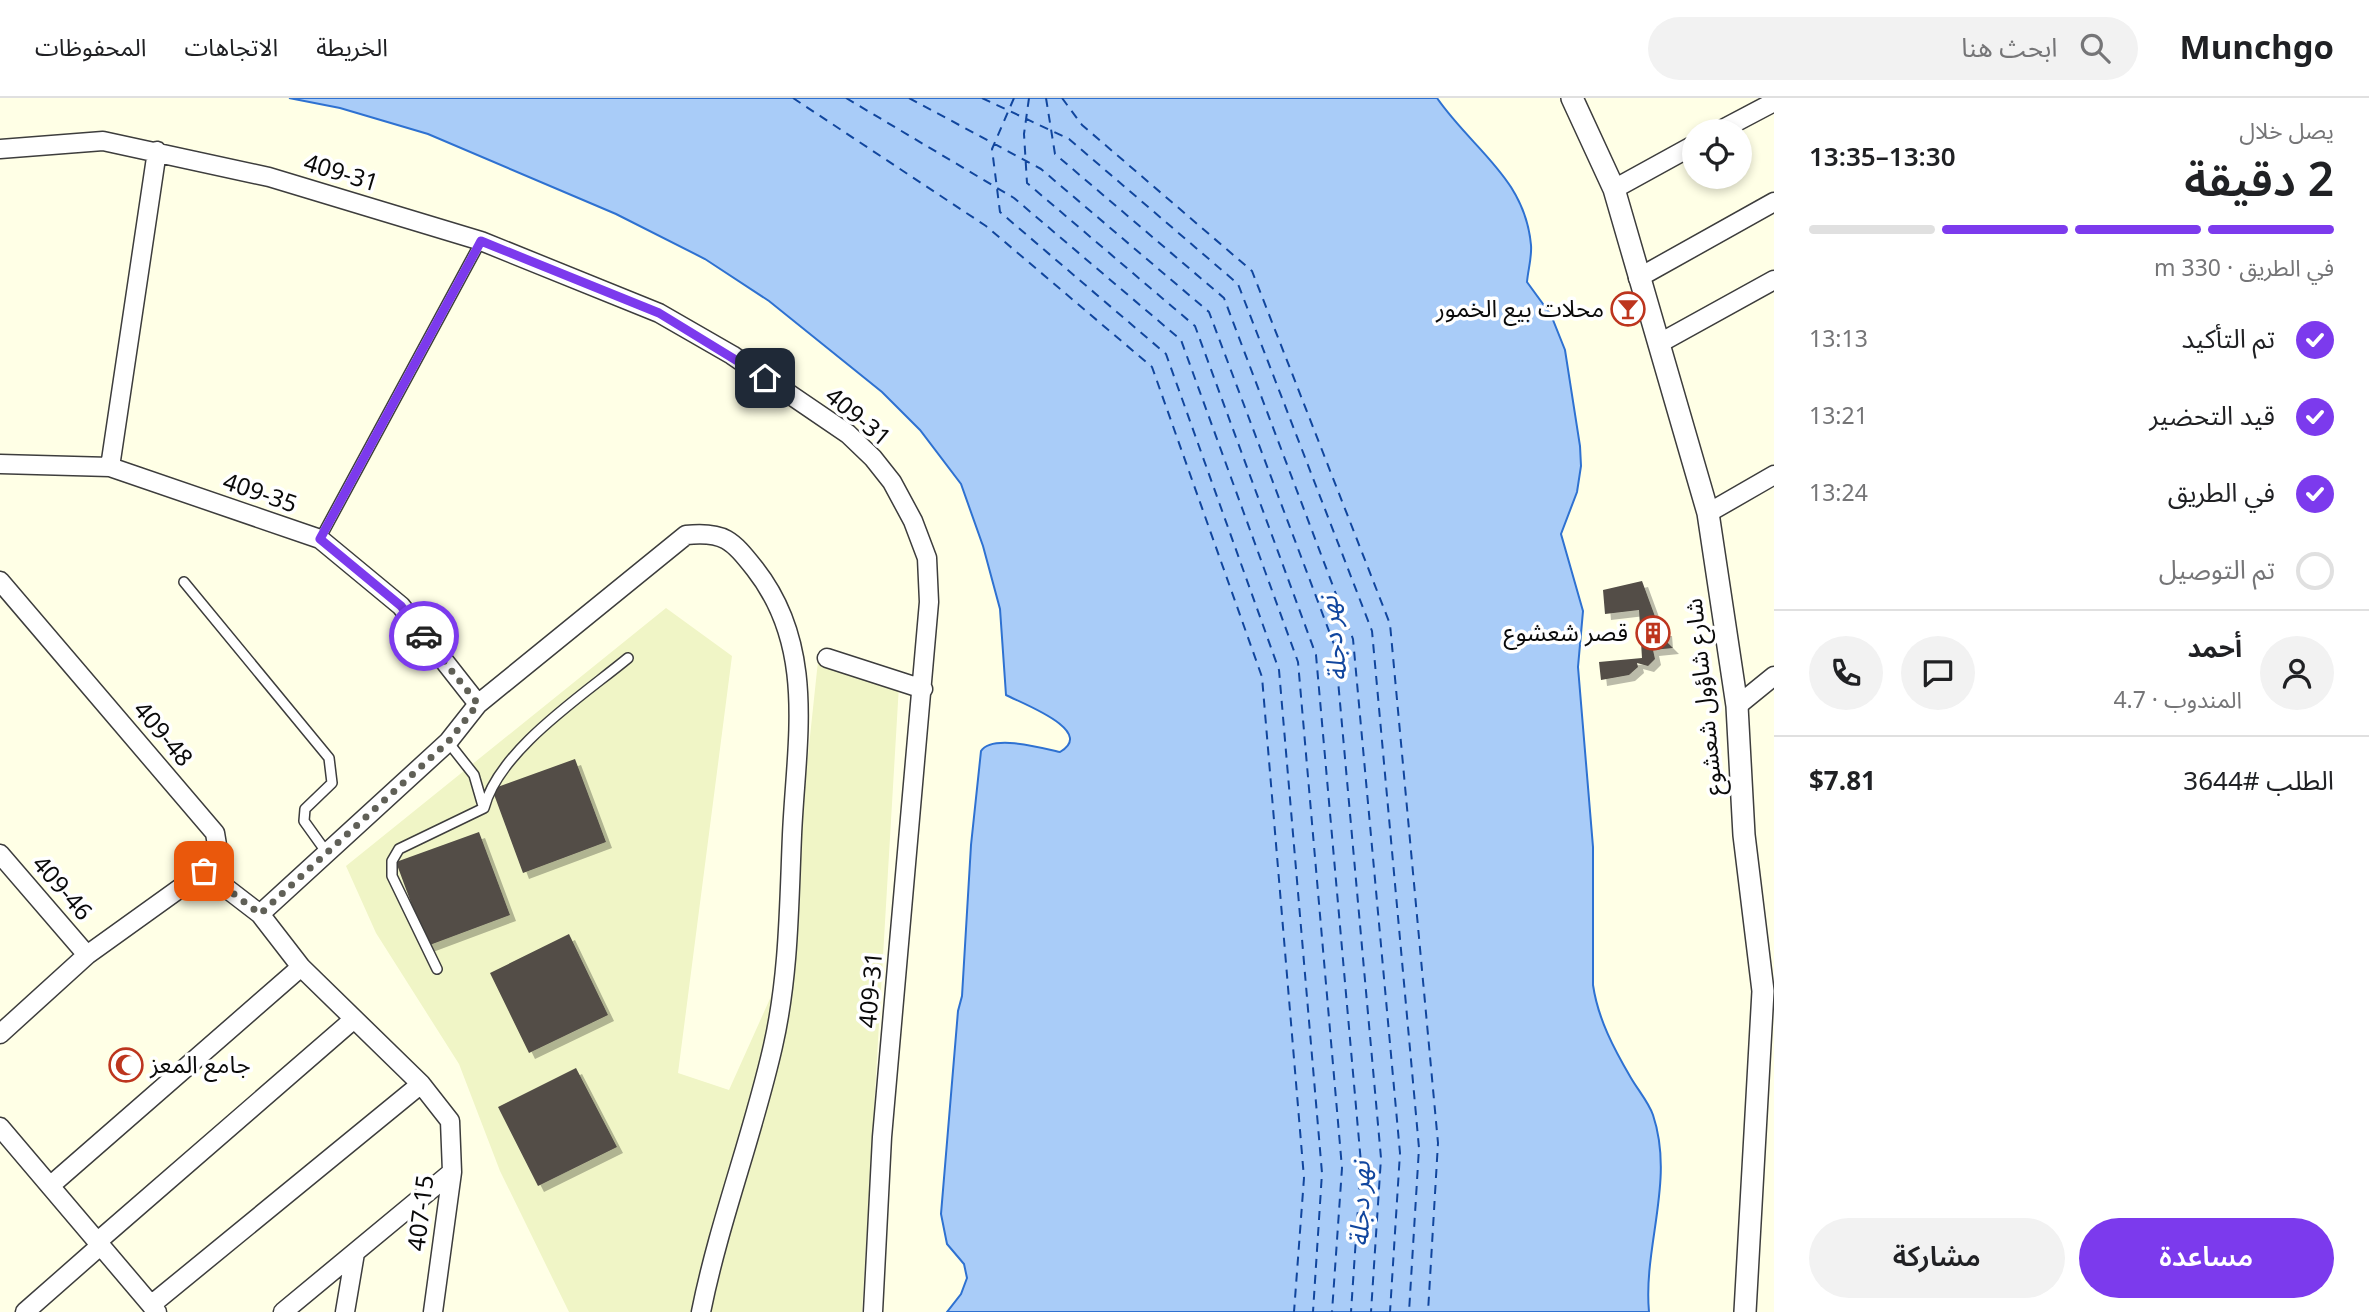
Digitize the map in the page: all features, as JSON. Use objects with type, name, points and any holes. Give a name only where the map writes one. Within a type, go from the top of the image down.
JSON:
[{"type":"street","name":"شارع شاؤول شعشوع","points":[[1572,98],[1614,188],[1708,513],[1737,706],[1744,835],[1763,991],[1745,1312]]},
{"type":"street","points":[[1742,119],[1774,102]]},
{"type":"street","name":"409-31","points":[[0,149],[103,141],[157,151],[270,177],[481,241],[659,313],[732,355],[848,434],[873,458],[892,482],[913,521],[927,558],[929,602],[882,1136],[873,1312]]},
{"type":"street","points":[[110,467],[157,151]]},
{"type":"street","points":[[1614,188],[1682,151]]},
{"type":"street","points":[[1638,278],[1774,202]]},
{"type":"street","points":[[1658,344],[1774,280]]},
{"type":"street","name":"409-35","points":[[0,464],[110,467],[320,539],[401,606],[478,704]]},
{"type":"street","points":[[1708,513],[1774,475]]},
{"type":"street","points":[[260,914],[448,742],[478,704],[685,535],[709,533],[734,541],[768,585],[782,610],[794,648],[799,731],[786,963],[773,1045],[701,1312]]},
{"type":"street","name":"409-48","points":[[0,581],[215,833],[218,851],[204,871]]},
{"type":"street","points":[[827,658],[923,689]]},
{"type":"street","points":[[1737,706],[1774,676]]},
{"type":"street","name":"409-46","points":[[0,854],[87,955]]},
{"type":"street","points":[[0,1034],[87,955],[204,871],[260,914],[301,967],[421,1084],[154,1308],[0,1127]]},
{"type":"street","points":[[50,1186],[301,967]]},
{"type":"street","points":[[25,1312],[354,1019]]},
{"type":"street","name":"407-15","points":[[421,1084],[450,1121],[452,1172],[433,1312]]},
{"type":"street","points":[[283,1312],[452,1172]]},
{"type":"street","points":[[345,1312],[355,1253]]},
{"type":"lane","points":[[320,539],[481,241]]},
{"type":"lane","points":[[184,582],[329,758],[332,783],[305,809],[304,821],[327,853]]},
{"type":"lane","points":[[484,808],[489,788],[516,752],[628,658]]},
{"type":"lane","points":[[448,742],[474,775],[484,808]]},
{"type":"lane","points":[[437,969],[391,876],[393,861],[399,849],[484,808]]},
{"type":"green space","points":[[666,608],[732,656],[678,1073],[729,1090],[786,963],[818,661],[899,685],[862,1312],[569,1312],[500,1171],[459,1064],[376,933],[346,866]]},
{"type":"water","name":"نهر دجلة","points":[[289,98],[1437,98],[1495,166],[1519,201],[1527,222],[1531,245],[1527,282],[1551,315],[1565,350],[1581,466],[1577,492],[1561,534],[1583,611],[1578,667],[1593,847],[1593,985],[1608,1033],[1651,1110],[1659,1140],[1660,1189],[1650,1263],[1649,1312],[947,1312],[961,1294],[967,1278],[964,1264],[947,1244],[941,1214],[958,1011],[962,996],[971,845],[981,751],[996,743],[1006,743],[1060,752],[1069,744],[1069,735],[1063,727],[1039,711],[1006,695],[1000,609],[983,546],[961,484],[920,430],[882,392],[769,301],[705,259],[616,214],[428,134],[340,108]]},
{"type":"building","name":"قصر شعشوع","points":[[1642,581],[1660,630],[1666,630],[1667,642],[1673,648],[1653,650],[1655,659],[1648,666],[1637,663],[1638,667],[1629,675],[1601,680],[1599,662],[1642,658],[1639,610],[1605,614],[1603,590]]},
{"type":"building","points":[[575,759],[606,842],[523,873],[492,789]]},
{"type":"building","points":[[479,832],[510,915],[427,946],[396,862]]},
{"type":"building","points":[[569,934],[608,1015],[529,1053],[490,973]]},
{"type":"building","points":[[576,1068],[617,1147],[538,1186],[498,1107]]},
{"type":"ferry route","points":[[793,98],[986,226],[1152,367],[1262,677],[1304,1178],[1294,1312]]},
{"type":"ferry route","points":[[846,98],[1014,198],[1181,340],[1298,662],[1342,1168],[1332,1312]]},
{"type":"ferry route","points":[[909,98],[1041,169],[1209,312],[1335,647],[1381,1158],[1371,1312]]},
{"type":"ferry route","points":[[982,98],[1069,139],[1238,284],[1372,631],[1419,1148],[1409,1312]]},
{"type":"ferry route","points":[[1014,98],[992,149],[1000,212],[1166,354],[1279,670],[1322,1173],[1313,1312]]},
{"type":"ferry route","points":[[1029,98],[1024,134],[1027,183],[1195,326],[1316,655],[1361,1163],[1351,1312]]},
{"type":"ferry route","points":[[1046,98],[1055,154],[1224,298],[1353,639],[1400,1153],[1390,1312]]},
{"type":"ferry route","points":[[1062,98],[1082,125],[1252,271],[1390,624],[1438,1143],[1428,1312]]},
{"type":"way so far","points":[[204,871],[260,914],[448,742],[478,704],[424,636]]},
{"type":"place","name":"محلات بيع الخمور","points":[[1628,309]]},
{"type":"place","name":"قصر شعشوع","points":[[1653,633]]},
{"type":"place","name":"جامع المعز","points":[[126,1065]]},
{"type":"route","points":[[424,636],[401,606],[320,539],[481,241],[659,313],[732,355],[765,378]]}]
